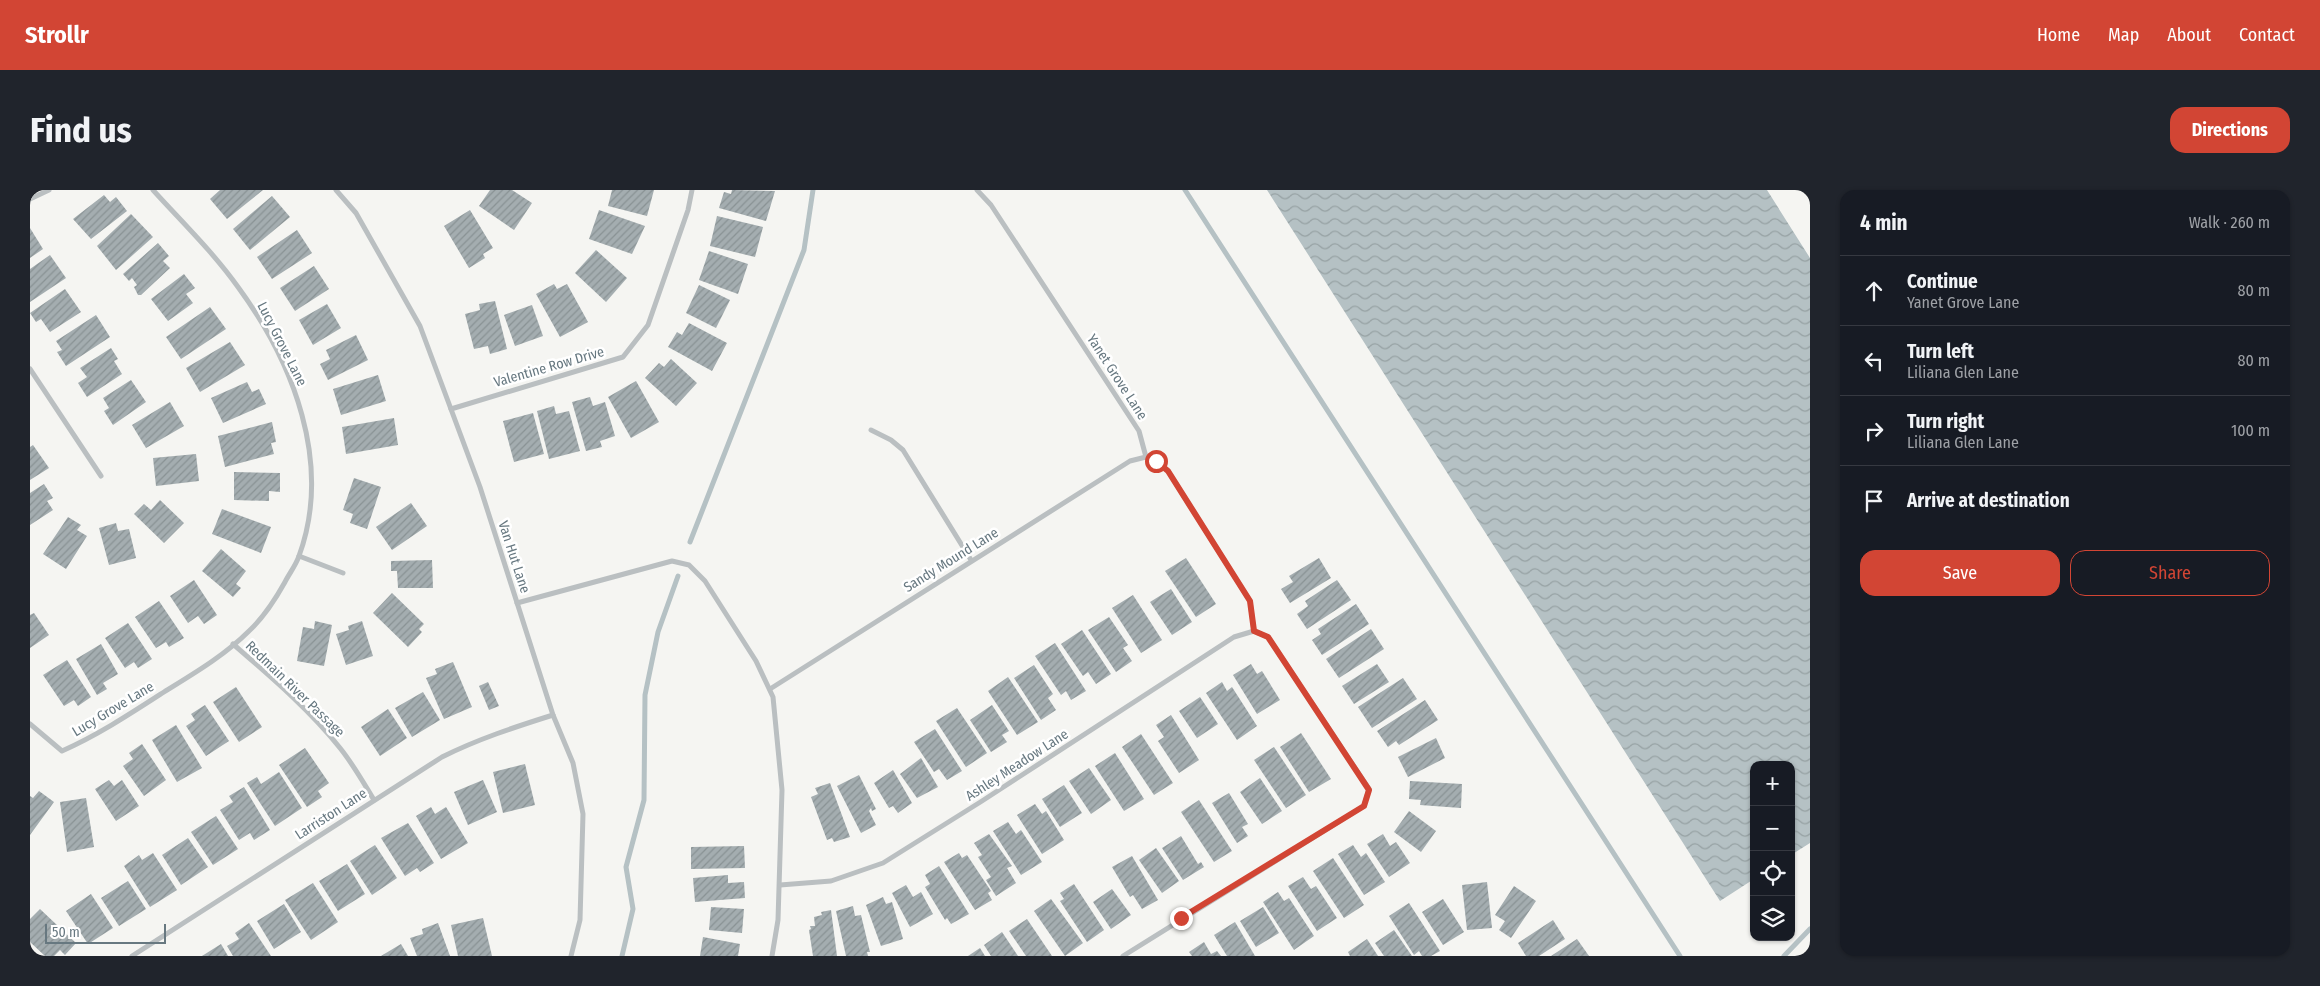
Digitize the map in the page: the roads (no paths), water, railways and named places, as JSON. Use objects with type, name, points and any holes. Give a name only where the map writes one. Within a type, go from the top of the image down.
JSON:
[{"type":"street","points":[[30,199],[49,190]]},
{"type":"street","name":"Lucy Grove Lane","points":[[30,724],[62,751],[94,736],[216,660],[250,631],[274,602],[299,556],[313,485],[312,457],[302,414],[289,376],[239,288],[220,264],[153,190]]},
{"type":"street","name":"Van Hut Lane","points":[[336,190],[356,214],[420,326],[480,487],[553,715],[573,763],[584,814],[580,920],[571,956]]},
{"type":"street","name":"Valentine Row Drive","points":[[450,408],[623,357],[648,325],[688,210],[692,190]]},
{"type":"street","name":"Yanet Grove Lane","points":[[977,190],[991,205],[1139,431],[1146,456]]},
{"type":"street","points":[[30,369],[101,476]]},
{"type":"street","points":[[871,430],[891,440],[903,450],[971,560]]},
{"type":"street","points":[[1123,956],[1364,806],[1369,790],[1268,637],[1254,631],[1250,601],[1168,471],[1146,456]]},
{"type":"street","name":"Sandy Mound Lane","points":[[770,689],[1130,461],[1146,456]]},
{"type":"street","points":[[299,556],[343,573]]},
{"type":"street","points":[[517,603],[672,561],[689,564],[705,581],[756,661],[773,696],[782,790],[778,920],[772,956]]},
{"type":"street","name":"Ashley Meadow Lane","points":[[780,885],[832,881],[883,863],[1234,637],[1254,631]]},
{"type":"street","name":"Redmain River Passage","points":[[233,644],[285,691],[328,734],[356,770],[374,800]]},
{"type":"street","name":"Larriston Lane","points":[[132,956],[374,800],[467,744],[502,730],[553,715]]},
{"type":"water","points":[[1267,190],[1767,190],[1810,258],[1810,843],[1795,852],[1795,761],[1750,761],[1750,882],[1720,901]]},
{"type":"waterway","points":[[690,542],[804,250],[813,190]]},
{"type":"waterway","points":[[1185,190],[1680,956]]},
{"type":"waterway","points":[[622,956],[633,909],[626,867],[644,800],[645,695],[658,632],[678,576]]},
{"type":"waterway","points":[[1784,956],[1810,929]]}]
